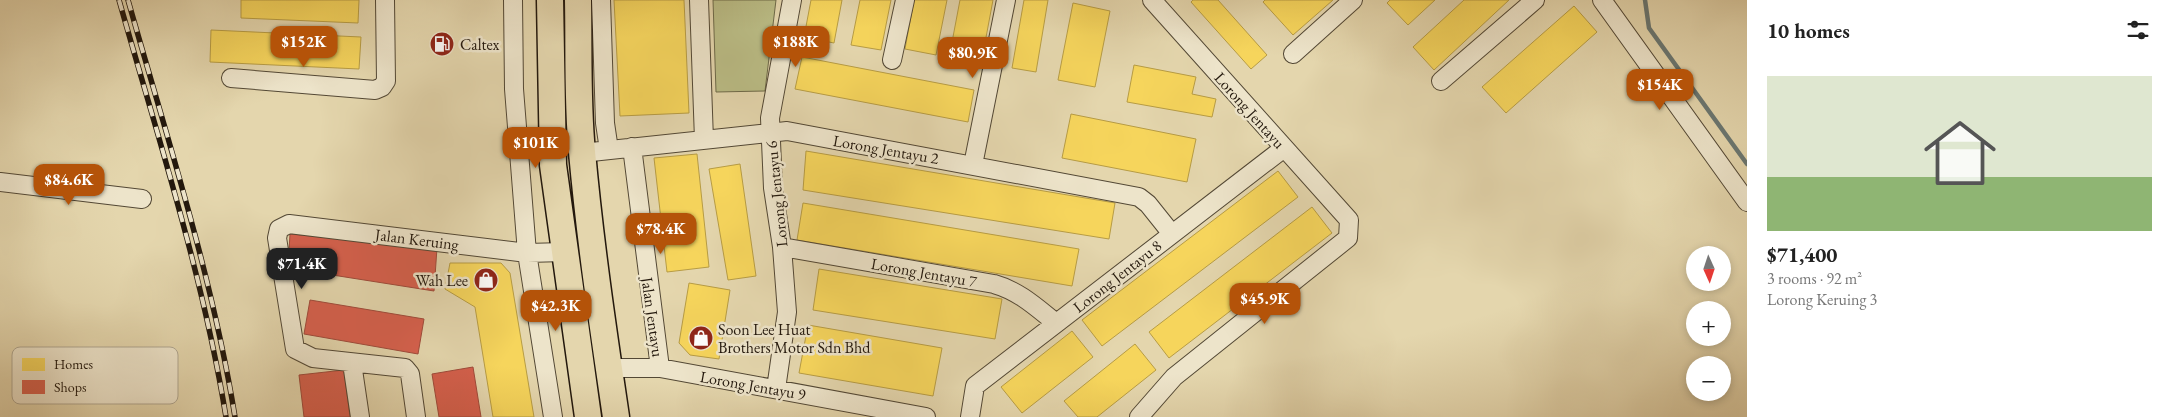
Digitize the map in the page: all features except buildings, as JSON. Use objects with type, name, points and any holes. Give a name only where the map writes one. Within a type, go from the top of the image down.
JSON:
[{"type":"highway","points":[[550,0],[553,165],[588,417]]},
{"type":"highway","points":[[578,0],[579,112],[582,152],[608,368],[616,417]]},
{"type":"street","points":[[231,78],[375,90],[382,87],[386,81],[385,0]]},
{"type":"street","points":[[513,0],[514,88],[527,252],[553,417]]},
{"type":"street","points":[[601,0],[605,122],[609,150]]},
{"type":"street","points":[[699,0],[704,140]]},
{"type":"street","name":"Lorong Jentayu 6","points":[[776,389],[787,312],[782,247],[773,188],[769,133],[770,118],[792,0]]},
{"type":"street","points":[[892,60],[905,0]]},
{"type":"street","points":[[973,164],[1006,0]]},
{"type":"street","name":"Lorong Jentayu","points":[[1139,417],[1174,377],[1348,238],[1349,220],[1152,0]]},
{"type":"street","points":[[1293,54],[1353,0]]},
{"type":"street","points":[[1441,81],[1535,0]]},
{"type":"street","points":[[1602,0],[1747,202]]},
{"type":"street","name":"Lorong Jentayu 2","points":[[582,152],[788,131],[973,164],[1139,197],[1148,204],[1172,234]]},
{"type":"street","name":"Jalan Jentayu","points":[[632,147],[660,368]]},
{"type":"street","name":"Lorong Jentayu 8","points":[[970,417],[975,386],[1284,148]]},
{"type":"street","points":[[0,182],[142,199]]},
{"type":"street","name":"Jalan Keruing","points":[[352,363],[313,358],[295,349],[277,238],[279,229],[288,224],[527,252],[564,252]]},
{"type":"street","name":"Lorong Jentayu 7","points":[[782,247],[994,284],[1008,288],[1024,297],[1056,324]]},
{"type":"street","points":[[360,417],[352,363],[405,368],[410,374],[416,417]]},
{"type":"street","name":"Lorong Jentayu 9","points":[[608,368],[660,368],[926,417]]},
{"type":"green space","points":[[713,0],[776,0],[765,91],[716,92]]},
{"type":"waterway","points":[[1645,0],[1649,28],[1747,164]]},
{"type":"railway","points":[[119,0],[192,259],[205,311],[226,417]]},
{"type":"railway","points":[[128,0],[188,207],[214,311],[235,417]]},
{"type":"place","name":"Caltex","points":[[442,44]]},
{"type":"place","name":"Wah Lee","points":[[486,280]]},
{"type":"place","name":"Soon Lee Huat Brothers Motor Sdn Bhd","points":[[701,338]]}]
